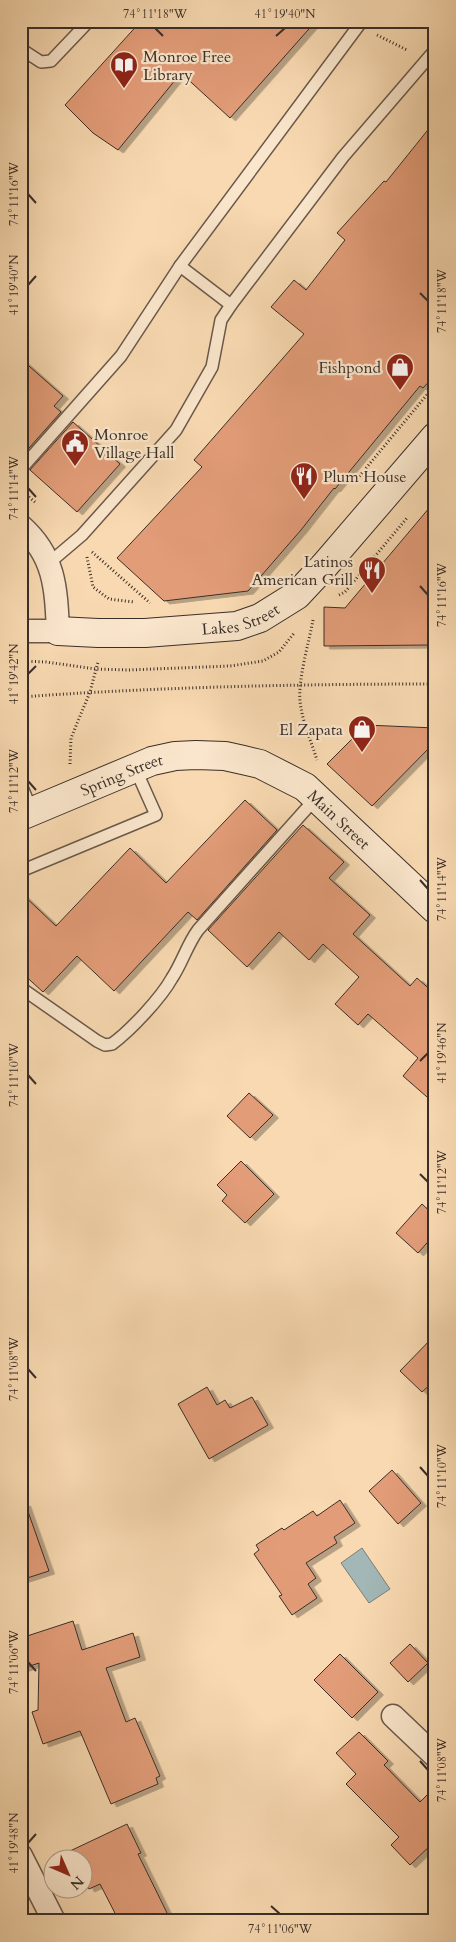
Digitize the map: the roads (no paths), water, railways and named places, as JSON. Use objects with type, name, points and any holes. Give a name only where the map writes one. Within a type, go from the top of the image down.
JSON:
[{"type":"street","name":"Lakes Street","points":[[58,631],[145,633],[237,626],[260,618],[296,595],[325,565],[435,437]]},
{"type":"street","points":[[21,526],[33,536],[49,563],[56,599],[58,631],[21,631]]},
{"type":"street","name":"Spring Street","points":[[27,813],[152,761],[175,756],[225,756]]},
{"type":"street","name":"Main Street","points":[[225,756],[260,764],[305,788],[435,909]]},
{"type":"street","points":[[393,1716],[435,1756]]},
{"type":"street","points":[[21,1856],[54,1921]]},
{"type":"lane","points":[[21,49],[41,62],[51,61],[89,21]]},
{"type":"lane","points":[[21,469],[121,356],[180,266],[361,24]]},
{"type":"lane","points":[[49,563],[81,542],[176,430],[212,367],[221,320],[231,305],[343,157],[435,50]]},
{"type":"lane","points":[[180,266],[231,305]]},
{"type":"lane","points":[[21,871],[156,815],[135,768]]},
{"type":"lane","points":[[21,785],[27,813]]},
{"type":"lane","points":[[21,988],[97,1041],[105,1045],[112,1044],[164,992],[189,942],[198,930],[316,798]]},
{"type":"place","name":"Monroe Free Library","points":[[124,89]]},
{"type":"place","name":"Fishpond","points":[[400,391]]},
{"type":"place","name":"Monroe Village Hall","points":[[75,467]]},
{"type":"place","name":"Plum House","points":[[304,500]]},
{"type":"place","name":"Latinos American Grill","points":[[372,594]]},
{"type":"place","name":"El Zapata","points":[[362,753]]}]
